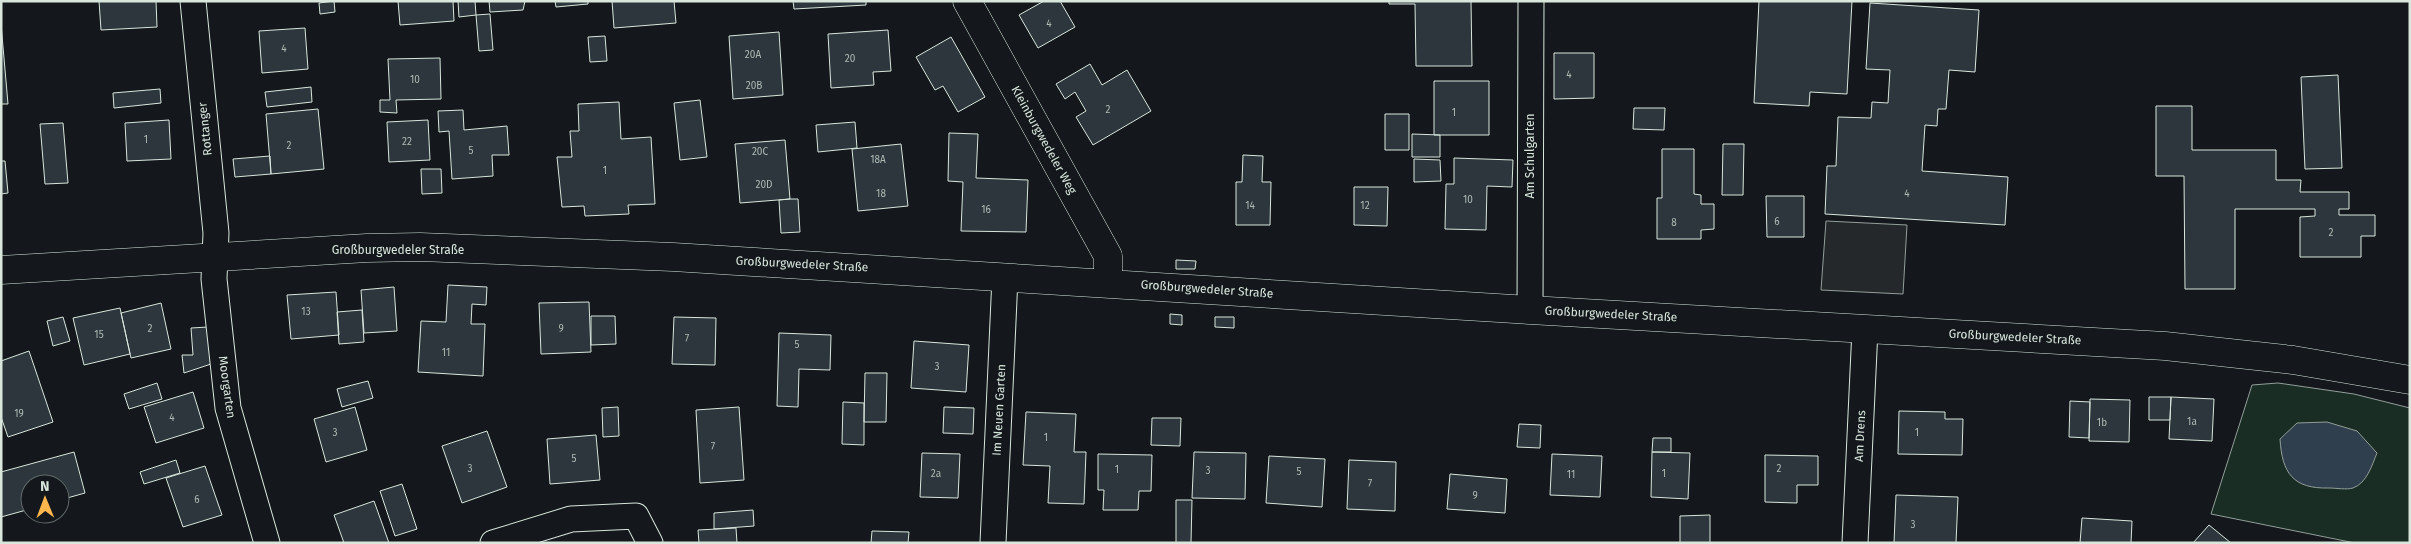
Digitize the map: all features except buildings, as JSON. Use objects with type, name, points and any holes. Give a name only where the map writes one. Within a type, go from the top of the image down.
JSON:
[{"type":"street","name":"Rottanger","points":[[193,1],[216,233],[216,256]]},
{"type":"street","name":"Kleinburgwedeler Weg","points":[[967,1],[1108,256],[1108,282]]},
{"type":"street","name":"Am Schulgarten","points":[[1530,310],[1531,1]]},
{"type":"street","name":"Großburgwedeler Straße","points":[[1,270],[216,256],[420,247],[674,257],[1108,282],[1530,310],[2164,346],[2293,360],[2410,380]]},
{"type":"street","name":"Moorgarten","points":[[216,256],[214,279],[228,408],[268,543]]},
{"type":"street","name":"Im Neuen Garten","points":[[993,543],[1005,277]]},
{"type":"street","name":"Am Drens","points":[[1855,543],[1865,329]]},
{"type":"street","points":[[493,543],[571,519],[636,516],[650,543]]},
{"type":"green space","points":[[2278,383],[2354,394],[2410,408],[2410,543],[2355,543],[2211,514],[2252,385]]},
{"type":"shaded area","points":[[1826,221],[1907,225],[1903,294],[1821,290]]},
{"type":"water","points":[[2327,422],[2357,431],[2377,453],[2371,468],[2358,486],[2345,489],[2306,486],[2292,477],[2287,470],[2283,461],[2280,439],[2297,423]]}]
